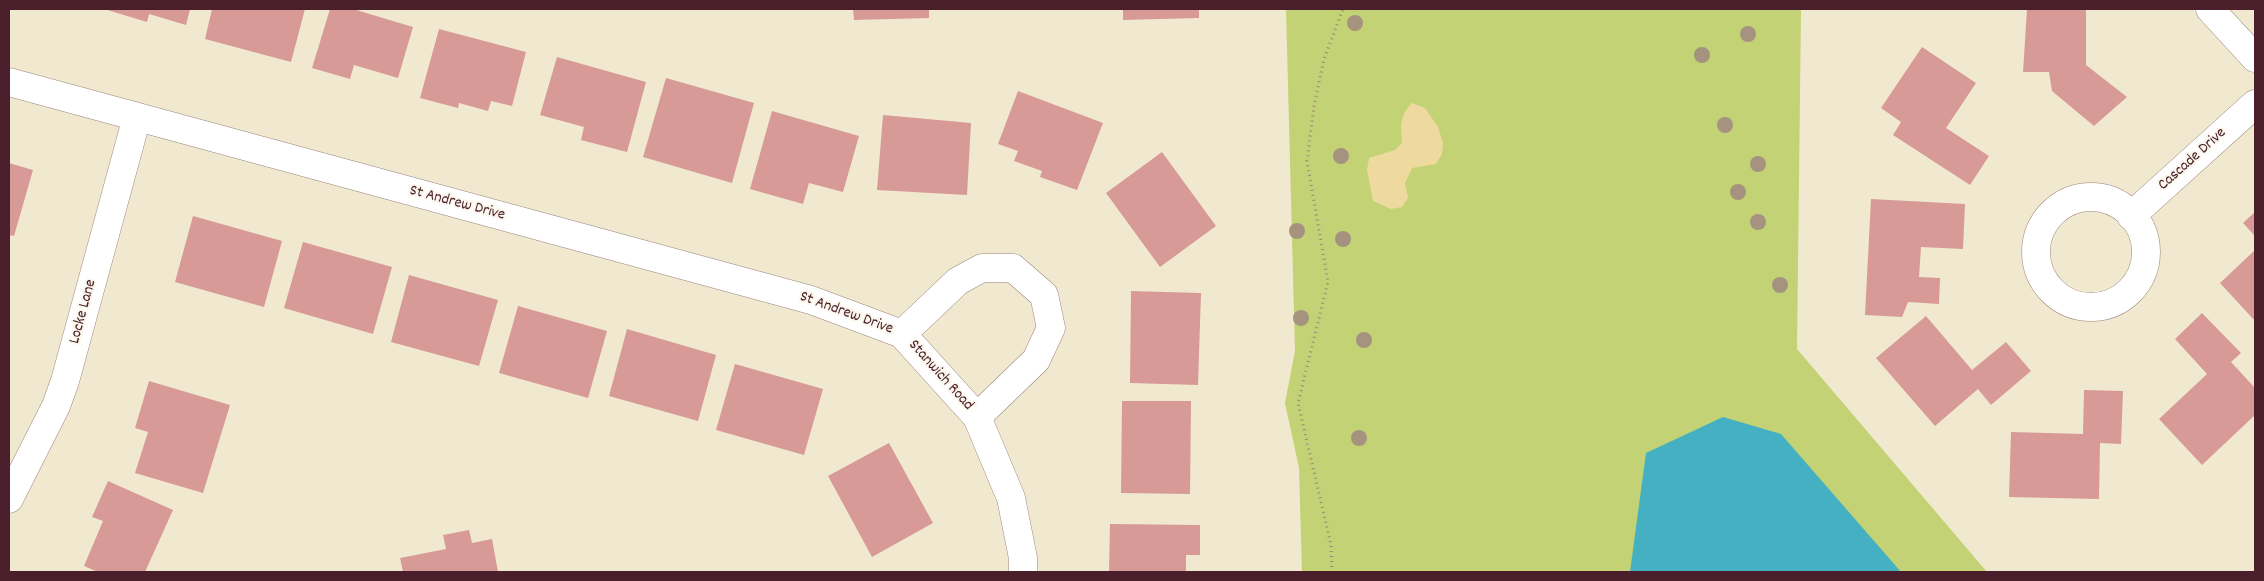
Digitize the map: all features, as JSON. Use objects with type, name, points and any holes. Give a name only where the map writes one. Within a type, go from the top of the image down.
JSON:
[{"type":"street","points":[[2210,9],[2255,58]]},
{"type":"street","name":"St Andrew Drive","points":[[9,82],[811,300],[902,334]]},
{"type":"street","name":"Cascade Drive","points":[[2132,216],[2255,104]]},
{"type":"street","name":"Locke Lane","points":[[9,499],[56,406],[65,381],[137,117]]},
{"type":"street","points":[[2094,197],[2112,201],[2127,210],[2132,216],[2139,225],[2145,242],[2146,260],[2140,277],[2130,292],[2115,302],[2098,307],[2079,306],[2063,300],[2049,288],[2039,272],[2036,254],[2038,236],[2046,220],[2059,207],[2075,199],[2094,197]]},
{"type":"street","name":"Stanwich Road","points":[[977,417],[1036,360],[1050,328],[1044,295],[1013,268],[982,268],[958,281],[902,334],[977,417],[1011,498],[1023,558],[1023,572]]},
{"type":"path","points":[[1332,572],[1331,545],[1298,403],[1328,282],[1307,161],[1314,106],[1324,59],[1343,9]]},
{"type":"green space","points":[[1286,9],[1801,9],[1797,349],[1987,572],[1302,572],[1299,468],[1285,403],[1295,351]]},
{"type":"sand","points":[[1412,103],[1425,108],[1438,127],[1443,143],[1442,154],[1436,164],[1412,168],[1405,183],[1408,198],[1402,207],[1391,209],[1373,201],[1367,170],[1369,158],[1395,150],[1402,143],[1401,126],[1403,117]]},
{"type":"water","points":[[1723,417],[1781,434],[1901,572],[1630,572],[1646,453]]},
{"type":"building","points":[[104,9],[190,9],[186,25],[149,14],[147,22]]},
{"type":"building","points":[[212,9],[305,9],[291,62],[205,39]]},
{"type":"building","points":[[330,9],[353,9],[413,27],[398,78],[354,65],[350,79],[312,68]]},
{"type":"building","points":[[853,9],[929,9],[929,18],[854,20]]},
{"type":"building","points":[[1123,9],[1199,9],[1199,18],[1123,20]]},
{"type":"building","points":[[2027,9],[2086,9],[2086,65],[2127,97],[2094,126],[2052,91],[2049,72],[2023,72]]},
{"type":"building","points":[[439,29],[526,52],[512,106],[491,101],[488,111],[459,103],[458,108],[420,98]]},
{"type":"building","points":[[1922,47],[1976,83],[1946,128],[1989,156],[1970,185],[1893,135],[1901,122],[1881,108]]},
{"type":"building","points":[[557,57],[646,82],[627,152],[581,140],[584,127],[540,115]]},
{"type":"building","points":[[666,78],[754,103],[732,183],[643,157]]},
{"type":"building","points":[[1018,91],[1103,123],[1077,190],[1040,177],[1042,171],[1014,161],[1018,151],[998,144]]},
{"type":"building","points":[[772,111],[859,136],[843,192],[809,183],[803,204],[750,189]]},
{"type":"building","points":[[883,115],[971,123],[967,195],[877,190]]},
{"type":"building","points":[[1162,152],[1216,226],[1160,267],[1106,193]]},
{"type":"building","points":[[9,163],[33,170],[14,236],[9,235]]},
{"type":"building","points":[[1871,199],[1965,204],[1963,249],[1921,247],[1919,277],[1940,278],[1939,304],[1908,302],[1902,317],[1865,315]]},
{"type":"building","points":[[2255,212],[2255,236],[2243,223]]},
{"type":"building","points":[[193,216],[282,241],[264,307],[175,282]]},
{"type":"building","points":[[303,242],[392,267],[373,334],[284,308]]},
{"type":"building","points":[[2255,250],[2255,321],[2220,283]]},
{"type":"building","points":[[409,275],[498,300],[479,366],[391,342]]},
{"type":"building","points":[[1131,291],[1201,293],[1198,385],[1130,383]]},
{"type":"building","points":[[518,306],[607,331],[588,398],[499,373]]},
{"type":"building","points":[[2202,313],[2241,353],[2231,362],[2255,388],[2255,415],[2202,465],[2159,419],[2207,374],[2175,339]]},
{"type":"building","points":[[1926,316],[1972,370],[2006,342],[2031,371],[1991,405],[1978,389],[1935,426],[1876,358]]},
{"type":"building","points":[[627,329],[716,355],[698,421],[609,396]]},
{"type":"building","points":[[735,364],[823,389],[804,455],[716,430]]},
{"type":"building","points":[[149,381],[230,405],[203,493],[135,473],[148,432],[135,428]]},
{"type":"building","points":[[2084,390],[2123,391],[2121,444],[2100,443],[2099,499],[2009,497],[2011,432],[2083,434]]},
{"type":"building","points":[[1122,401],[1191,401],[1190,494],[1121,493]]},
{"type":"building","points":[[889,443],[933,523],[872,557],[828,476]]},
{"type":"building","points":[[108,481],[173,510],[145,572],[98,572],[84,566],[103,521],[92,517]]},
{"type":"building","points":[[1110,524],[1200,525],[1200,555],[1186,555],[1186,572],[1109,572]]},
{"type":"building","points":[[469,530],[472,543],[492,539],[498,572],[403,572],[400,558],[446,549],[443,535]]}]
